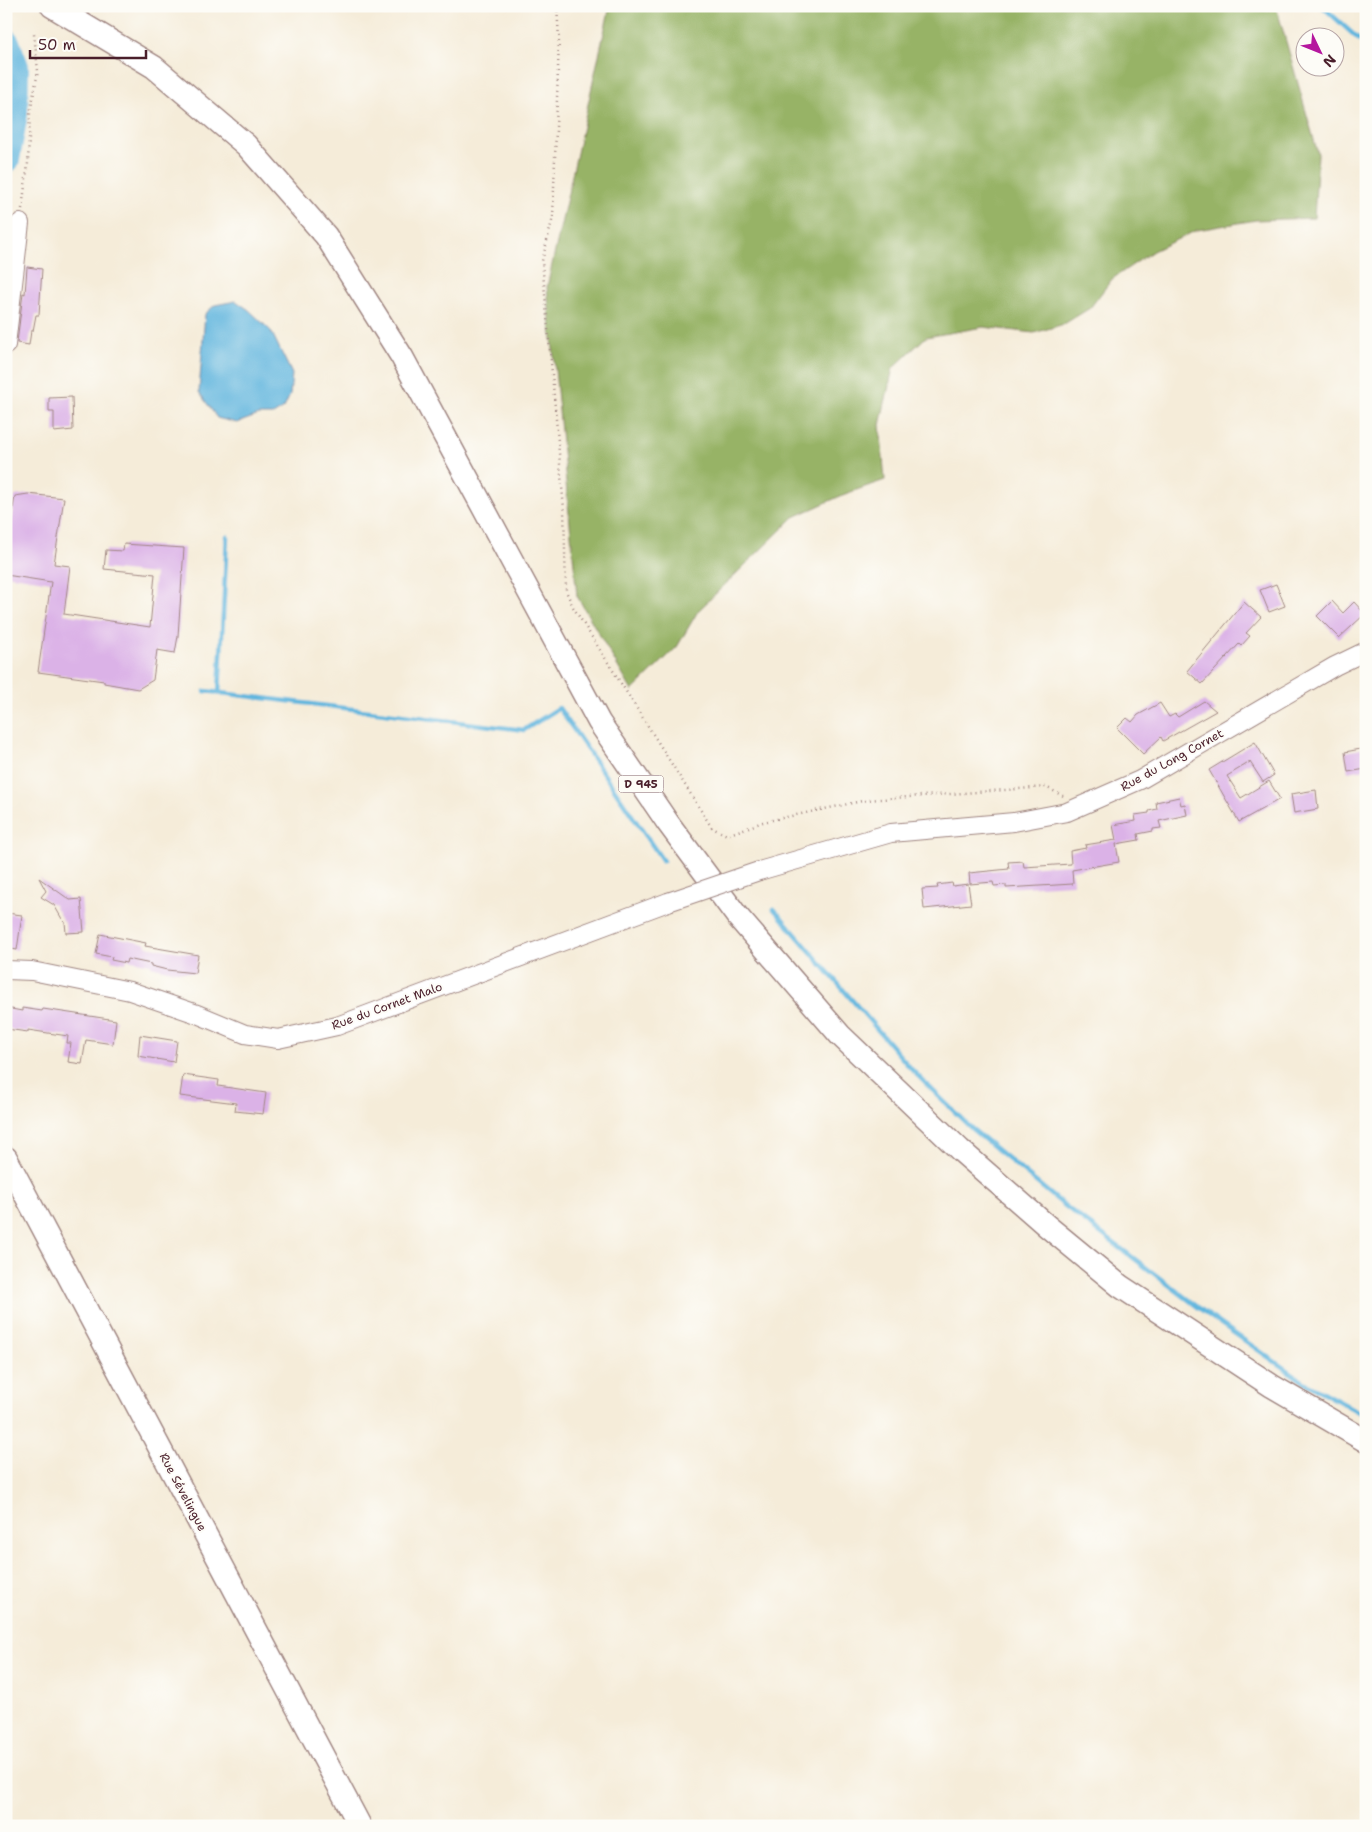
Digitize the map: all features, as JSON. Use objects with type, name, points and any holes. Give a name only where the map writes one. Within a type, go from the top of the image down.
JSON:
[{"type":"main road","name":"D 945","points":[[52,6],[154,67],[246,146],[326,236],[402,357],[599,722],[668,824],[737,916],[840,1035],[960,1150],[1047,1226],[1120,1286],[1272,1386],[1366,1440]]},
{"type":"main road","name":"Rue Sévelingue","points":[[6,1158],[360,1826]]},
{"type":"street","points":[[6,345],[20,223]]},
{"type":"street","name":"Rue du Long Cornet","points":[[759,870],[891,833],[1014,822],[1067,812],[1140,780],[1335,666],[1366,651]]},
{"type":"street","name":"Rue du Cornet Malo","points":[[6,970],[32,970],[130,991],[197,1014],[246,1034],[278,1039],[337,1026],[668,902],[759,870]]},
{"type":"path","points":[[557,6],[559,39],[553,217],[542,261],[564,509],[566,591],[573,607],[712,828],[727,835],[762,822],[867,800],[1046,787],[1063,795],[1067,812]]},
{"type":"path","points":[[20,223],[28,163],[30,114],[38,71],[34,34]]},
{"type":"green space","points":[[610,6],[1276,6],[1294,69],[1294,78],[1296,78],[1318,154],[1314,218],[1256,220],[1197,230],[1153,251],[1112,279],[1090,308],[1064,324],[1034,333],[983,327],[926,337],[893,368],[880,425],[885,480],[845,494],[794,517],[698,611],[677,647],[632,691],[577,596],[547,287]]},
{"type":"water","points":[[236,301],[249,310],[271,331],[292,374],[290,395],[284,408],[273,415],[259,415],[237,423],[217,418],[199,392],[205,314],[215,305]]},
{"type":"building","points":[[27,267],[42,269],[39,315],[36,315],[29,345],[17,343],[23,293],[25,294]]},
{"type":"building","points":[[72,397],[73,430],[54,432],[54,412],[49,412],[49,398]]},
{"type":"building","points":[[28,494],[64,498],[54,564],[70,566],[64,614],[150,627],[155,574],[104,569],[106,550],[123,551],[124,544],[184,548],[178,636],[175,653],[157,650],[153,680],[138,689],[104,683],[104,681],[38,672],[51,582],[6,575],[6,552],[15,496]]},
{"type":"building","points":[[1276,584],[1285,606],[1269,612],[1260,590]]},
{"type":"building","points":[[1332,601],[1343,613],[1354,602],[1365,614],[1339,638],[1317,616]]},
{"type":"building","points":[[1244,602],[1261,617],[1246,633],[1250,636],[1241,646],[1239,644],[1202,684],[1187,671]]},
{"type":"building","points":[[1204,701],[1216,711],[1163,741],[1161,737],[1143,754],[1117,728],[1127,718],[1132,722],[1138,715],[1160,703],[1169,717],[1175,714],[1178,717]]},
{"type":"building","points":[[1255,742],[1274,775],[1263,782],[1250,762],[1227,776],[1241,798],[1269,781],[1280,799],[1239,822],[1209,770]]},
{"type":"building","points":[[1366,748],[1366,769],[1348,772],[1345,752]]},
{"type":"building","points":[[1316,790],[1318,809],[1294,813],[1291,794]]},
{"type":"building","points":[[1179,797],[1181,805],[1185,804],[1187,815],[1159,821],[1161,828],[1138,834],[1139,840],[1116,844],[1119,862],[1072,870],[1073,884],[1006,888],[1006,885],[994,886],[993,882],[970,884],[969,873],[1009,869],[1008,862],[1023,861],[1024,867],[1071,864],[1070,851],[1086,848],[1085,845],[1116,840],[1113,825],[1136,821],[1135,815],[1149,813],[1149,811],[1157,809],[1156,802]]},
{"type":"building","points":[[39,878],[70,900],[81,899],[84,932],[66,933],[65,922],[54,905],[41,897],[46,891]]},
{"type":"building","points":[[952,883],[953,886],[968,884],[971,904],[924,909],[922,889],[938,888],[937,885]]},
{"type":"building","points":[[6,913],[22,915],[17,950],[6,948]]},
{"type":"building","points":[[100,934],[146,943],[145,946],[198,955],[195,973],[167,970],[151,966],[151,964],[127,959],[126,963],[111,960],[112,957],[96,954]]},
{"type":"building","points":[[6,1008],[22,1011],[22,1008],[42,1011],[43,1009],[116,1020],[113,1044],[86,1040],[82,1064],[68,1062],[71,1043],[67,1043],[68,1036],[6,1029]]},
{"type":"building","points":[[140,1035],[177,1041],[174,1062],[138,1056]]},
{"type":"building","points":[[183,1075],[219,1080],[218,1086],[266,1093],[263,1114],[235,1111],[236,1103],[180,1096]]},
{"type":"waterway","points":[[1322,6],[1366,46]]},
{"type":"waterway","points":[[6,43],[15,67],[14,113],[6,159]]},
{"type":"waterway","points":[[219,693],[227,536]]},
{"type":"waterway","points":[[205,691],[524,730],[559,708],[663,861]]},
{"type":"waterway","points":[[774,909],[913,1071],[972,1129],[1065,1206],[1211,1317],[1304,1382],[1366,1416]]}]
